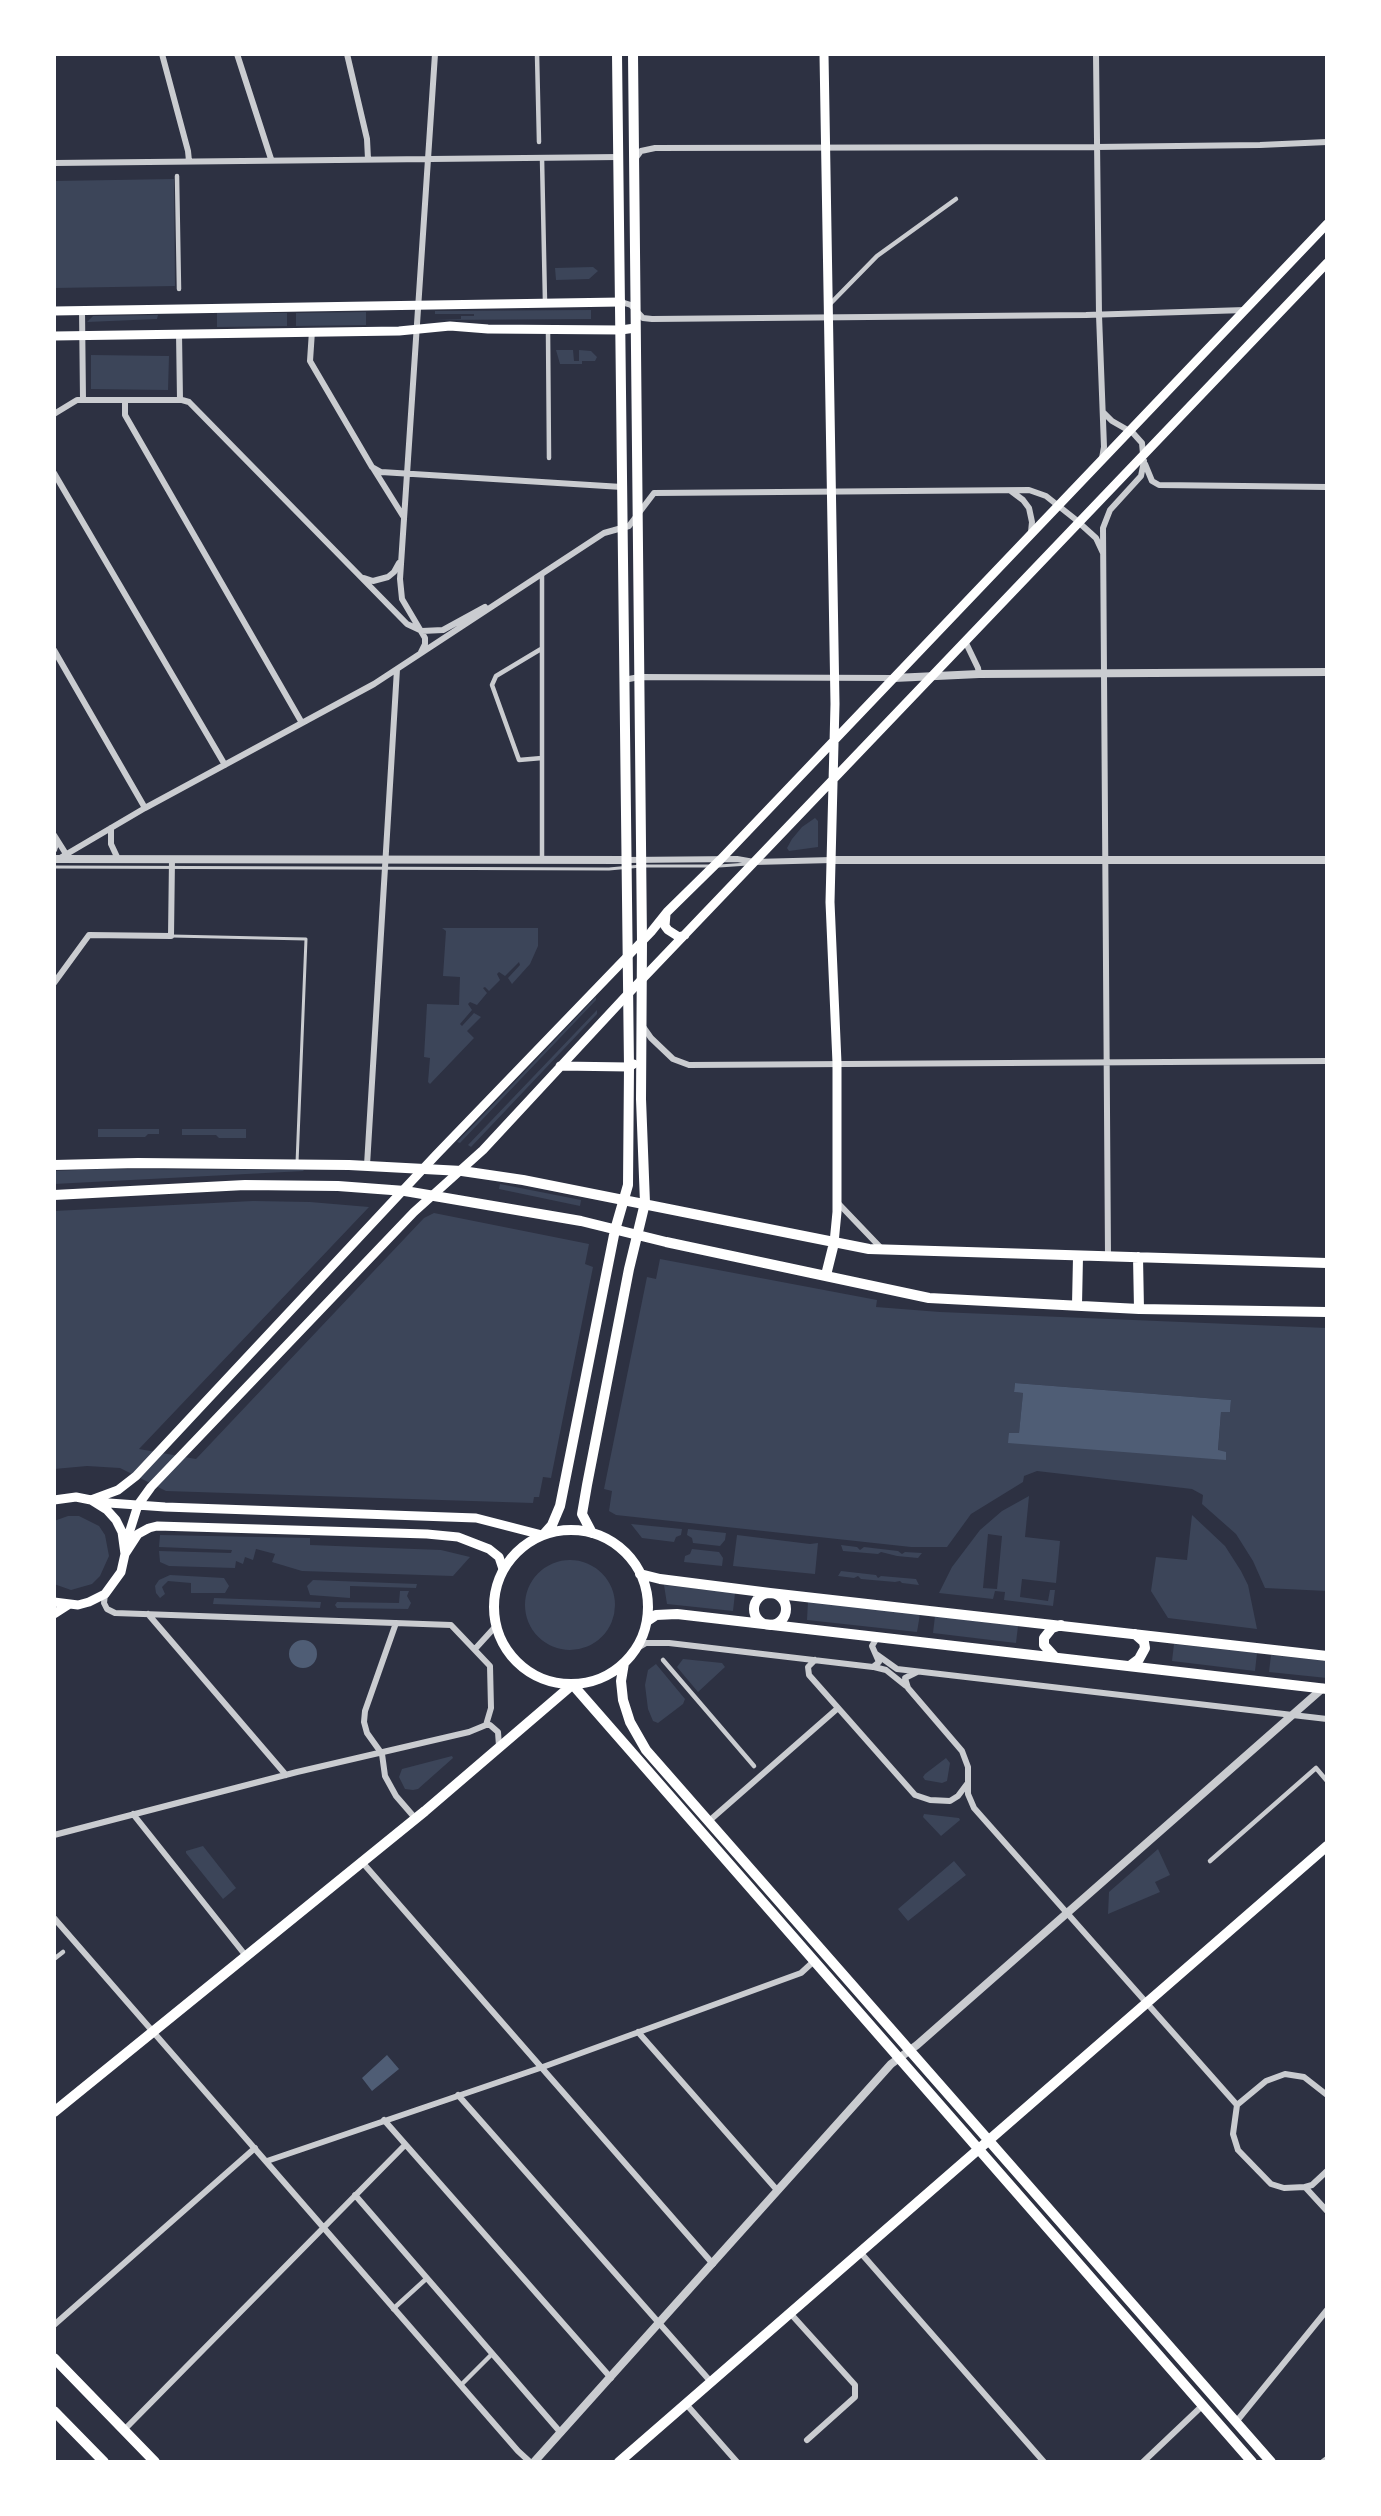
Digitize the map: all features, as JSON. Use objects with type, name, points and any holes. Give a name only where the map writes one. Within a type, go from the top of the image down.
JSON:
[{"type":"main road","points":[[617,54],[626,996],[629,1067],[628,1185],[615,1230],[559,1511],[552,1525],[543,1535],[513,1555],[503,1569],[493,1603],[495,1627],[505,1650],[522,1668],[543,1680],[572,1685],[605,1677],[624,1663],[636,1649],[647,1621],[651,1616],[664,1613],[1325,1688]]},
{"type":"main road","points":[[592,1533],[582,1514],[586,1485],[628,1274],[645,1203],[642,1052],[644,861],[639,676],[633,54]]},
{"type":"main road","points":[[824,54],[834,678],[830,902],[837,1063],[837,1202],[834,1243],[826,1275]]},
{"type":"main road","points":[[93,1501],[118,1490],[136,1476],[667,912],[718,863],[1327,224]]},
{"type":"main road","points":[[54,1602],[68,1605],[89,1602],[105,1594],[117,1580],[131,1523],[138,1505],[153,1484],[412,1214],[462,1171],[642,979],[1078,522],[1144,458],[1327,263]]},
{"type":"main road","points":[[54,311],[621,302]]},
{"type":"main road","points":[[54,336],[399,331],[450,326],[488,329],[621,330],[635,328]]},
{"type":"main road","points":[[667,912],[664,920],[668,930],[674,935],[685,935]]},
{"type":"main road","points":[[560,1066],[629,1067],[636,1063],[642,1052]]},
{"type":"main road","points":[[54,1165],[297,1164],[424,1168],[523,1180],[834,1243],[881,1249],[1078,1257],[1108,1255],[1327,1263]]},
{"type":"main road","points":[[405,1167],[419,1182],[420,1193],[412,1214]]},
{"type":"main road","points":[[54,1195],[255,1185],[338,1186],[405,1191],[435,1194],[615,1230],[929,1298],[1138,1309],[1327,1312]]},
{"type":"main road","points":[[1077,1305],[1078,1257]]},
{"type":"main road","points":[[1138,1257],[1138,1309]]},
{"type":"main road","points":[[54,1500],[76,1497],[138,1505],[476,1518],[543,1535],[565,1530],[592,1533],[619,1547],[629,1556],[646,1590],[647,1621]]},
{"type":"main road","points":[[93,1501],[116,1520],[125,1550]]},
{"type":"main road","points":[[125,1550],[138,1534],[149,1528],[157,1527],[427,1534],[458,1537],[489,1549],[499,1557],[503,1569]]},
{"type":"main road","points":[[640,1574],[660,1579],[770,1593],[1327,1656]]},
{"type":"main road","points":[[770,1593],[783,1600],[786,1610],[777,1622],[768,1624],[759,1619],[754,1610],[757,1600],[770,1593]]},
{"type":"main road","points":[[54,1614],[68,1605]]},
{"type":"main road","points":[[1054,1656],[1044,1645],[1044,1638],[1052,1628],[1062,1625]]},
{"type":"main road","points":[[1131,1665],[1139,1659],[1145,1648],[1144,1642],[1135,1634]]},
{"type":"main road","points":[[624,1663],[621,1688],[630,1722],[646,1750],[1271,2462]]},
{"type":"main road","points":[[54,2112],[362,1862],[572,1685]]},
{"type":"main road","points":[[572,1685],[1252,2462]]},
{"type":"main road","points":[[619,2462],[1327,1846]]},
{"type":"main road","points":[[54,2358],[155,2462]]},
{"type":"main road","points":[[54,2411],[104,2462]]},
{"type":"street","points":[[162,54],[189,161]]},
{"type":"street","points":[[237,54],[271,159]]},
{"type":"street","points":[[347,54],[367,140],[368,159]]},
{"type":"street","points":[[418,655],[425,644],[422,631],[402,599],[401,557],[435,54]]},
{"type":"street","points":[[537,54],[539,142]]},
{"type":"street","points":[[1096,54],[1099,315],[1104,452],[1099,463]]},
{"type":"street","points":[[633,162],[640,151],[650,148],[1096,147],[1327,142]]},
{"type":"street","points":[[54,164],[271,159],[619,157]]},
{"type":"street","points":[[542,158],[545,303]]},
{"type":"street","points":[[177,177],[179,289]]},
{"type":"street","points":[[828,306],[878,256],[956,199]]},
{"type":"street","points":[[621,302],[636,310],[643,318],[652,319],[1099,315],[1245,310]]},
{"type":"street","points":[[82,310],[83,400]]},
{"type":"street","points":[[548,328],[549,458]]},
{"type":"street","points":[[312,331],[310,361],[403,516]]},
{"type":"street","points":[[179,333],[180,400]]},
{"type":"street","points":[[54,414],[73,402],[83,400],[180,400],[193,405],[401,619],[422,631],[443,630],[542,574],[604,533],[629,526],[638,518],[649,498],[654,493],[660,492],[831,493],[1008,489],[1035,491],[1046,496],[1096,538],[1103,553]]},
{"type":"street","points":[[125,400],[125,415],[302,723]]},
{"type":"street","points":[[1102,409],[1108,418],[1130,430],[1142,443],[1144,458],[1152,481],[1159,485],[1327,487]]},
{"type":"street","points":[[1108,1255],[1103,673],[1104,521],[1110,510],[1141,476],[1144,458]]},
{"type":"street","points":[[372,467],[388,474],[622,487]]},
{"type":"street","points":[[54,473],[225,765]]},
{"type":"street","points":[[1008,489],[1016,493],[1029,508],[1032,522],[1030,534]]},
{"type":"street","points":[[358,575],[373,581],[388,577],[398,567],[401,557]]},
{"type":"street","points":[[542,574],[542,860]]},
{"type":"street","points":[[58,858],[397,669],[511,592]]},
{"type":"street","points":[[965,641],[979,674]]},
{"type":"street","points":[[541,649],[496,676],[492,685],[519,760],[542,758]]},
{"type":"street","points":[[54,650],[145,808]]},
{"type":"street","points":[[368,1166],[397,669]]},
{"type":"street","points":[[624,680],[639,676],[894,678],[979,674],[1327,672]]},
{"type":"street","points":[[111,828],[111,844],[118,859]]},
{"type":"street","points":[[56,838],[58,858]]},
{"type":"street","points":[[54,850],[56,838]]},
{"type":"street","points":[[58,858],[386,865],[542,860],[626,864],[644,861],[718,863],[748,860],[754,862],[832,860],[1327,861]]},
{"type":"street","points":[[54,983],[89,935],[171,936],[172,859]]},
{"type":"street","points":[[642,1025],[648,1035],[670,1056],[685,1064],[1327,1061]]},
{"type":"street","points":[[837,1202],[881,1249]]},
{"type":"street","points":[[105,1594],[104,1603],[110,1612],[451,1625],[475,1649],[492,1671],[490,1715],[486,1725]]},
{"type":"street","points":[[148,1614],[286,1775]]},
{"type":"street","points":[[396,1623],[365,1711],[364,1722],[367,1733],[382,1754],[385,1776],[396,1796],[415,1818]]},
{"type":"street","points":[[475,1649],[495,1627]]},
{"type":"street","points":[[636,1649],[646,1643],[669,1643],[876,1666],[879,1662],[872,1646],[878,1636]]},
{"type":"street","points":[[876,1654],[894,1668],[917,1672],[1327,1719]]},
{"type":"street","points":[[663,1660],[754,1766]]},
{"type":"street","points":[[816,1660],[808,1667],[809,1676],[915,1795],[930,1800],[950,1801],[958,1796],[968,1783]]},
{"type":"street","points":[[870,1666],[886,1670],[908,1688],[962,1751],[968,1767],[970,1803],[1237,2105]]},
{"type":"street","points":[[908,1688],[906,1678],[917,1672]]},
{"type":"street","points":[[54,1918],[393,2309],[518,2451],[532,2462],[611,2378],[777,2190],[899,2058],[1325,1688]]},
{"type":"street","points":[[709,1821],[838,1708]]},
{"type":"street","points":[[54,1835],[286,1775],[474,1731],[486,1725],[490,1725],[498,1732],[499,1746]]},
{"type":"street","points":[[1210,1861],[1316,1768],[1327,1781]]},
{"type":"street","points":[[133,1814],[246,1956]]},
{"type":"street","points":[[362,1862],[713,2264]]},
{"type":"street","points":[[54,1959],[63,1952]]},
{"type":"street","points":[[267,2161],[540,2068],[801,1973],[813,1962]]},
{"type":"street","points":[[638,2032],[777,2190]]},
{"type":"street","points":[[1327,2095],[1304,2077],[1285,2074],[1266,2081],[1237,2105],[1233,2134],[1238,2150],[1271,2184],[1284,2188],[1305,2187],[1312,2185],[1327,2171]]},
{"type":"street","points":[[1327,2086],[1327,2095]]},
{"type":"street","points":[[458,2095],[711,2382]]},
{"type":"street","points":[[384,2120],[611,2378]]},
{"type":"street","points":[[124,2430],[405,2145]]},
{"type":"street","points":[[54,2325],[255,2148]]},
{"type":"street","points":[[1305,2187],[1327,2211]]},
{"type":"street","points":[[355,2195],[561,2433]]},
{"type":"street","points":[[860,2252],[1044,2462]]},
{"type":"street","points":[[393,2309],[426,2279]]},
{"type":"street","points":[[1236,2422],[1327,2310]]},
{"type":"street","points":[[790,2313],[855,2385],[855,2397],[807,2440]]},
{"type":"street","points":[[460,2385],[492,2354]]},
{"type":"street","points":[[686,2404],[737,2462]]},
{"type":"street","points":[[1143,2462],[1202,2406]]},
{"type":"street","points":[[1323,2462],[1327,2458]]},
{"type":"lane","points":[[644,861],[718,863]]},
{"type":"lane","points":[[54,867],[172,869],[386,865],[609,870],[626,864]]},
{"type":"lane","points":[[171,936],[306,939],[297,1164]]},
{"type":"shaded area","points":[[174,179],[175,286],[54,288],[54,181]]},
{"type":"shaded area","points":[[593,267],[598,271],[589,279],[556,280],[555,268]]},
{"type":"shaded area","points":[[591,310],[591,319],[435,320],[461,319],[461,316],[474,316],[474,314],[435,314],[435,311]]},
{"type":"shaded area","points":[[366,312],[366,325],[296,326],[296,313]]},
{"type":"shaded area","points":[[217,313],[287,313],[287,326],[217,327]]},
{"type":"shaded area","points":[[158,315],[157,319],[87,322],[93,316]]},
{"type":"shaded area","points":[[556,350],[573,350],[574,361],[579,361],[579,350],[591,351],[597,357],[595,361],[582,361],[582,364],[560,364]]},
{"type":"shaded area","points":[[91,355],[169,356],[168,390],[91,389]]},
{"type":"shaded area","points":[[815,818],[818,821],[818,847],[789,851],[787,848],[792,839],[802,827]]},
{"type":"shaded area","points":[[442,928],[538,928],[538,946],[530,964],[512,984],[508,978],[520,965],[519,962],[505,976],[499,972],[497,974],[500,980],[489,991],[483,988],[487,993],[477,1005],[470,1002],[468,1004],[472,1010],[460,1024],[462,1026],[474,1013],[481,1017],[467,1031],[474,1038],[430,1084],[428,1082],[430,1058],[424,1057],[427,1004],[459,1005],[460,977],[443,976],[446,931]]},
{"type":"shaded area","points":[[596,997],[596,1000],[460,1143],[457,1142]]},
{"type":"shaded area","points":[[597,1010],[597,1014],[471,1147],[468,1145]]},
{"type":"shaded area","points":[[98,1129],[159,1129],[159,1134],[148,1134],[145,1137],[98,1137]]},
{"type":"shaded area","points":[[182,1129],[246,1129],[246,1138],[182,1135]]},
{"type":"shaded area","points":[[102,1169],[304,1171],[54,1184],[54,1171]]},
{"type":"shaded area","points":[[500,1184],[581,1200],[580,1206],[499,1189]]},
{"type":"shaded area","points":[[253,1201],[310,1202],[369,1207],[139,1449],[196,1459],[424,1218],[434,1213],[589,1244],[585,1264],[593,1267],[551,1478],[543,1477],[539,1497],[534,1497],[533,1503],[166,1491],[120,1468],[87,1466],[54,1469],[54,1211]]},
{"type":"shaded area","points":[[660,1259],[877,1300],[876,1307],[940,1312],[1327,1328],[1327,1591],[1265,1588],[1253,1561],[1236,1534],[1202,1504],[1203,1495],[1192,1489],[1037,1471],[1024,1476],[1023,1482],[971,1514],[947,1547],[911,1547],[616,1515],[609,1511],[612,1491],[604,1489],[647,1277],[656,1279]],"holes":[[[1015,1383],[1231,1400],[1230,1412],[1221,1412],[1218,1451],[1019,1434],[1023,1393],[1014,1392]]]},
{"type":"shaded area","points":[[1015,1383],[1231,1400],[1230,1412],[1221,1412],[1218,1450],[1226,1452],[1226,1460],[1008,1443],[1009,1433],[1019,1433],[1023,1393],[1014,1392]]},
{"type":"shaded area","points":[[1029,1496],[1025,1537],[1060,1541],[1056,1583],[1022,1579],[1020,1597],[1048,1601],[1050,1590],[1055,1590],[1053,1606],[1004,1600],[1005,1592],[995,1591],[993,1599],[939,1593],[952,1567],[980,1530],[1002,1511]],"holes":[[[988,1534],[1002,1536],[997,1589],[983,1588]]]},
{"type":"shaded area","points":[[1192,1515],[1225,1546],[1241,1571],[1248,1585],[1257,1629],[1168,1618],[1151,1591],[1156,1557],[1187,1560]]},
{"type":"shaded area","points":[[68,1516],[79,1516],[99,1526],[105,1535],[109,1556],[100,1576],[92,1584],[71,1590],[54,1584],[54,1521]]},
{"type":"shaded area","points":[[631,1524],[682,1529],[681,1535],[676,1537],[674,1542],[642,1538]]},
{"type":"shaded area","points":[[688,1529],[726,1533],[725,1540],[720,1546],[693,1543],[692,1538],[687,1535]]},
{"type":"shaded area","points":[[160,1535],[310,1538],[310,1545],[441,1550],[470,1557],[453,1576],[302,1571],[272,1562],[275,1554],[256,1549],[253,1560],[245,1557],[243,1564],[236,1561],[235,1568],[169,1566],[160,1562],[159,1551],[231,1553],[232,1550],[159,1547]]},
{"type":"shaded area","points":[[737,1535],[818,1543],[815,1574],[733,1566]]},
{"type":"shaded area","points":[[841,1545],[857,1547],[860,1550],[864,1547],[898,1551],[902,1554],[905,1552],[922,1553],[918,1558],[881,1552],[878,1554],[843,1551]]},
{"type":"shaded area","points":[[692,1549],[719,1552],[723,1558],[722,1566],[684,1562],[685,1556],[690,1554]]},
{"type":"shaded area","points":[[570,1560],[587,1564],[602,1573],[611,1588],[615,1605],[611,1622],[602,1637],[587,1646],[570,1650],[553,1646],[538,1637],[529,1622],[525,1605],[529,1588],[538,1573],[553,1564]]},
{"type":"shaded area","points":[[841,1571],[876,1575],[878,1578],[881,1576],[916,1579],[919,1585],[900,1581],[861,1579],[858,1576],[854,1578],[838,1576]]},
{"type":"shaded area","points":[[170,1575],[224,1578],[229,1586],[225,1593],[191,1593],[191,1583],[168,1581],[162,1587],[165,1594],[160,1598],[155,1586],[159,1580]]},
{"type":"shaded area","points":[[313,1580],[417,1584],[416,1588],[350,1586],[350,1598],[310,1595],[307,1586]]},
{"type":"shaded area","points":[[664,1585],[735,1593],[733,1611],[667,1604]]},
{"type":"shaded area","points":[[400,1591],[409,1591],[407,1596],[411,1603],[408,1609],[337,1608],[335,1605],[337,1602],[399,1603]]},
{"type":"shaded area","points":[[214,1598],[321,1602],[320,1608],[213,1604]]},
{"type":"shaded area","points":[[808,1601],[920,1614],[917,1632],[807,1620]]},
{"type":"shaded area","points":[[935,1616],[1018,1626],[1016,1643],[933,1633]]},
{"type":"shaded area","points":[[303,1640],[313,1644],[317,1654],[313,1664],[303,1668],[293,1664],[289,1654],[293,1644]]},
{"type":"shaded area","points":[[1174,1644],[1257,1653],[1255,1671],[1172,1661]]},
{"type":"shaded area","points":[[1271,1655],[1327,1661],[1327,1678],[1269,1672]]},
{"type":"shaded area","points":[[683,1659],[722,1663],[725,1667],[698,1692],[677,1667]]},
{"type":"shaded area","points":[[656,1664],[685,1699],[683,1704],[658,1723],[653,1721],[648,1709],[645,1685],[648,1670]]},
{"type":"shaded area","points":[[452,1756],[453,1758],[418,1789],[405,1789],[399,1777],[402,1769]]},
{"type":"shaded area","points":[[946,1758],[950,1763],[947,1781],[942,1783],[925,1780],[923,1777],[925,1774]]},
{"type":"shaded area","points":[[924,1814],[959,1818],[960,1820],[941,1836],[923,1817]]},
{"type":"shaded area","points":[[203,1846],[236,1888],[223,1899],[186,1853],[186,1851]]},
{"type":"shaded area","points":[[1158,1849],[1170,1875],[1155,1882],[1160,1892],[1108,1914],[1109,1892]]},
{"type":"shaded area","points":[[954,1861],[966,1875],[908,1921],[898,1909]]},
{"type":"shaded area","points":[[387,2055],[399,2069],[372,2091],[362,2078]]}]
